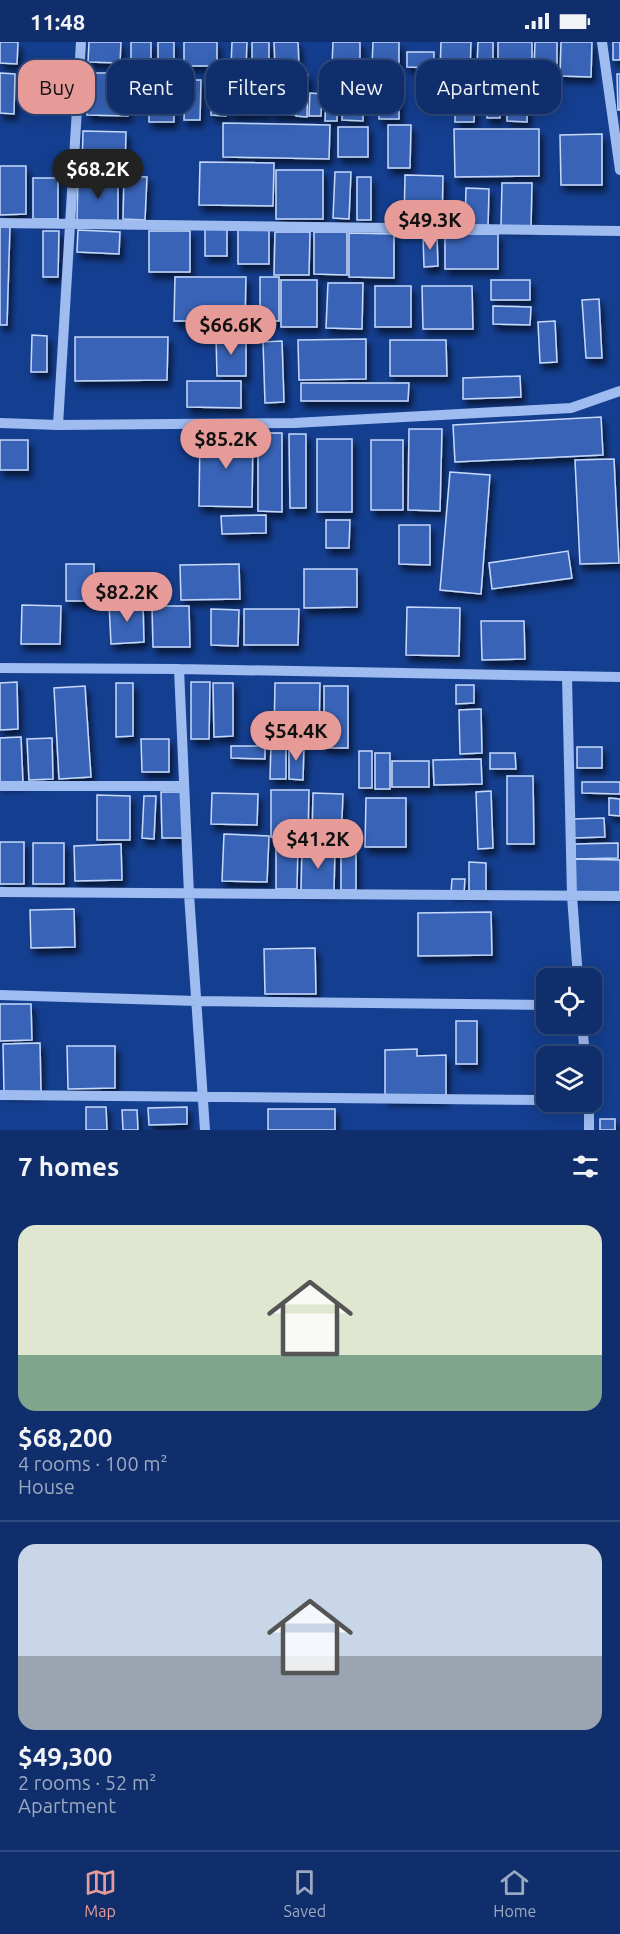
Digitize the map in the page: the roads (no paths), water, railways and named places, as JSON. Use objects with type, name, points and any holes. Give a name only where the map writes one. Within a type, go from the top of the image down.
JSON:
[{"type":"street","points":[[58,425],[81,42]]},
{"type":"street","points":[[602,42],[620,170]]},
{"type":"street","points":[[0,223],[620,231]]},
{"type":"street","points":[[0,423],[58,425],[294,423],[571,408],[620,391]]},
{"type":"street","points":[[0,668],[620,677]]},
{"type":"street","points":[[179,669],[189,894],[205,1130]]},
{"type":"street","points":[[567,677],[572,896],[577,968]]},
{"type":"street","points":[[0,786],[184,786]]},
{"type":"street","points":[[0,892],[620,897]]},
{"type":"street","points":[[0,995],[197,1001],[536,1005]]},
{"type":"street","points":[[0,1095],[203,1099],[536,1100]]},
{"type":"street","points":[[589,1112],[589,1130]]}]
